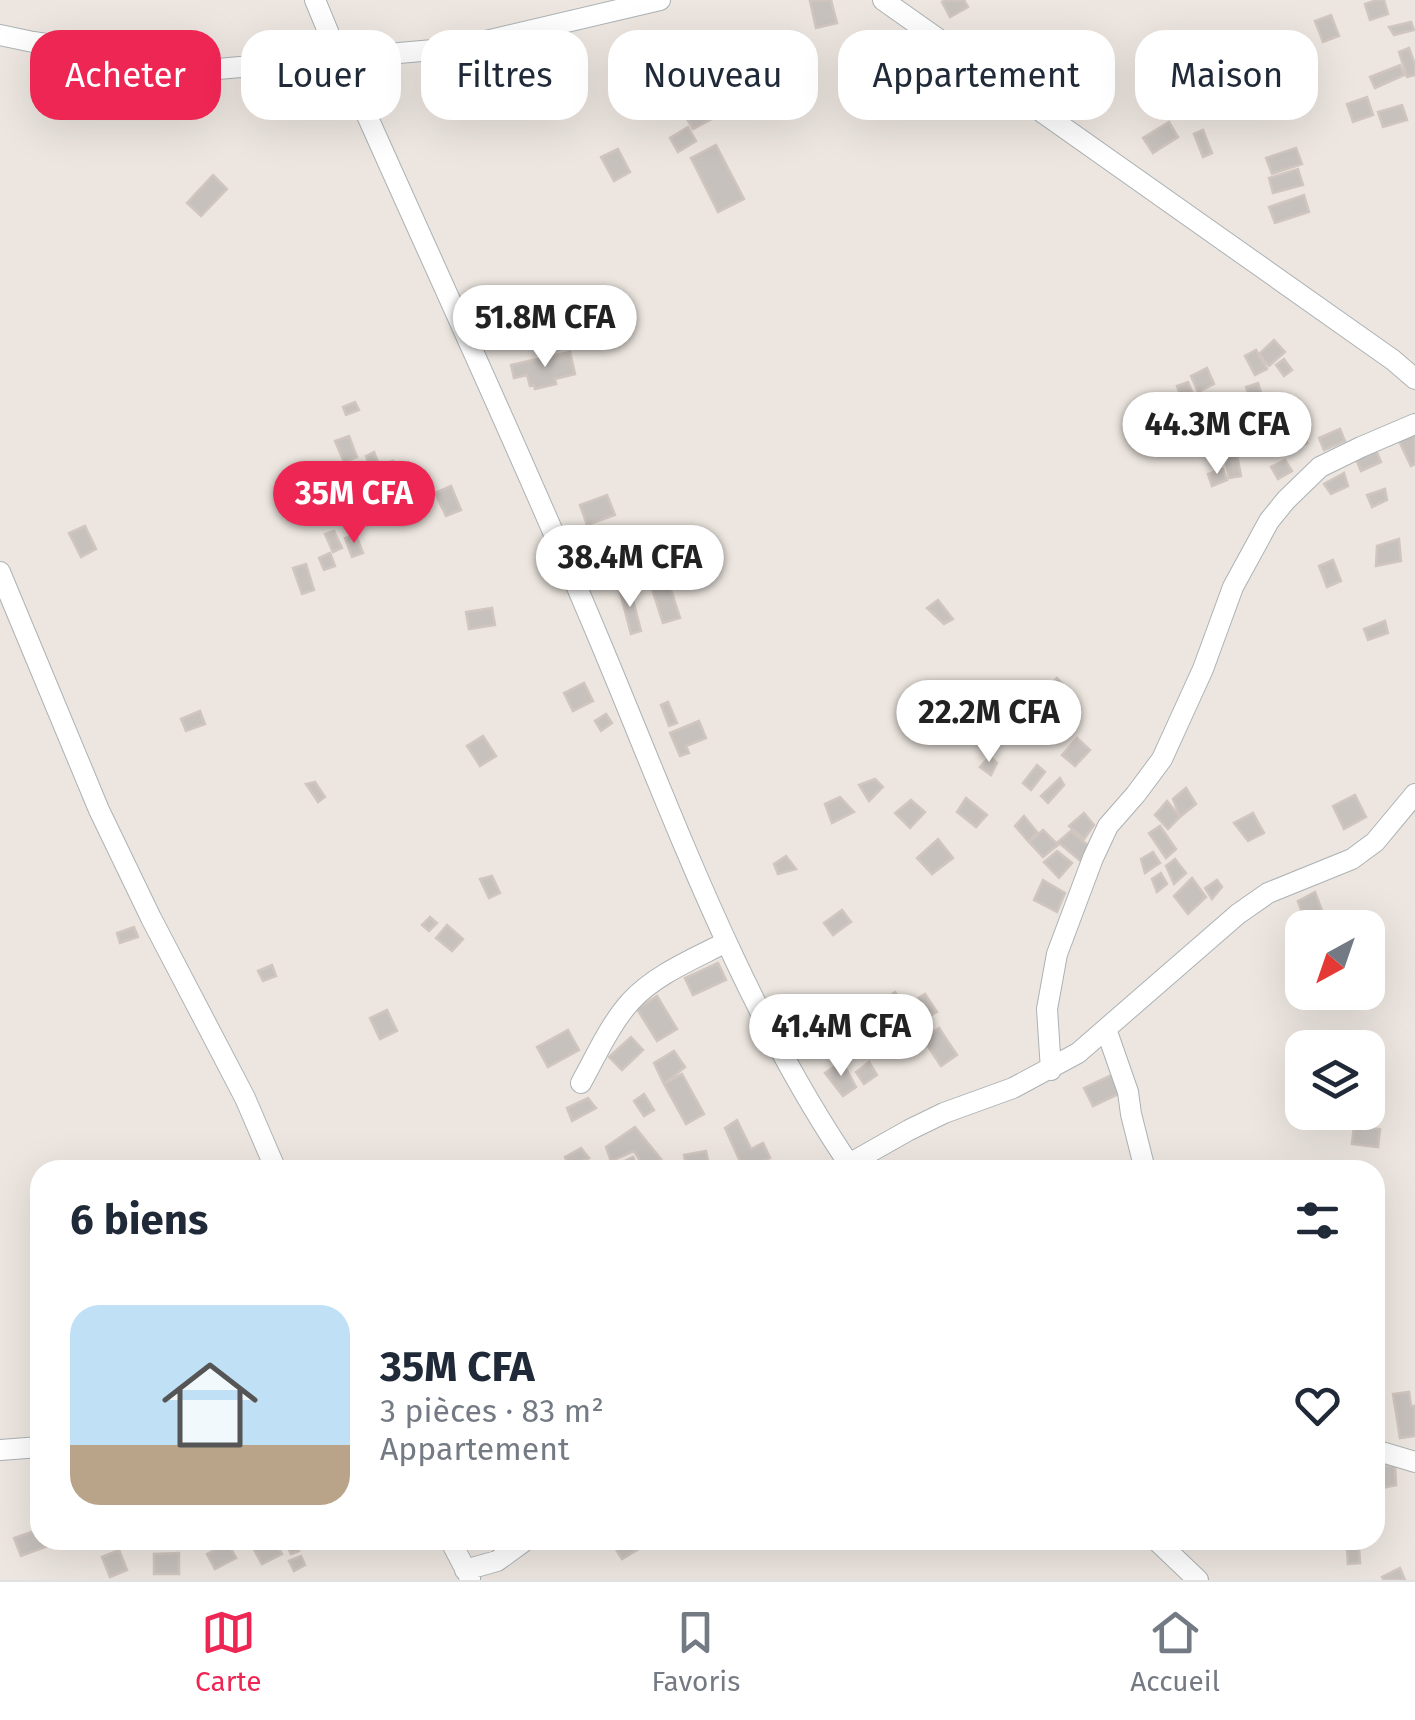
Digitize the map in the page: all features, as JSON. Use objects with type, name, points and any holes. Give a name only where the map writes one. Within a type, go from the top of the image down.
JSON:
[{"type":"street","points":[[315,0],[327,30]]},
{"type":"street","points":[[401,53],[456,48],[660,0]]},
{"type":"street","points":[[884,0],[1415,378]]},
{"type":"street","points":[[0,34],[218,69],[241,67]]},
{"type":"street","points":[[369,120],[574,579],[726,942],[791,1072],[847,1160]]},
{"type":"street","points":[[1051,1070],[1047,1010],[1056,954],[1093,858],[1108,826],[1162,759],[1203,668],[1233,587],[1269,522],[1320,467],[1415,424]]},
{"type":"street","points":[[0,572],[99,810],[150,918],[245,1098],[272,1160]]},
{"type":"street","points":[[862,1160],[909,1130],[1013,1088],[1078,1053],[1268,892],[1352,859],[1375,842],[1415,794]]},
{"type":"street","points":[[581,1083],[631,1002],[659,978],[726,942]]},
{"type":"street","points":[[1106,1029],[1128,1092],[1142,1160]]},
{"type":"street","points":[[0,1450],[30,1448]]},
{"type":"street","points":[[1385,1453],[1415,1462]]},
{"type":"street","points":[[455,1550],[468,1575],[513,1550]]},
{"type":"street","points":[[1166,1550],[1198,1580]]},
{"type":"building","points":[[831,0],[837,23],[816,28],[810,1]]},
{"type":"building","points":[[964,0],[968,7],[950,17],[942,2]]},
{"type":"building","points":[[1384,0],[1388,14],[1370,20],[1365,4]]},
{"type":"building","points":[[1331,15],[1339,36],[1323,42],[1315,21]]},
{"type":"building","points":[[1411,22],[1414,30],[1394,35],[1389,27]]},
{"type":"building","points":[[1409,48],[1415,75],[1407,77],[1399,52]]},
{"type":"building","points":[[1400,65],[1404,75],[1375,88],[1370,77]]},
{"type":"building","points":[[1367,97],[1373,115],[1353,122],[1347,104]]},
{"type":"building","points":[[1402,105],[1407,120],[1383,127],[1378,112]]},
{"type":"building","points":[[688,120],[710,120],[693,129]]},
{"type":"building","points":[[1169,122],[1178,137],[1153,153],[1143,138]]},
{"type":"building","points":[[688,127],[696,141],[678,152],[670,138]]},
{"type":"building","points":[[1203,130],[1212,153],[1203,157],[1194,134]]},
{"type":"building","points":[[716,145],[744,199],[718,212],[691,158]]},
{"type":"building","points":[[1296,148],[1302,164],[1272,174],[1266,158]]},
{"type":"building","points":[[618,149],[630,172],[614,181],[601,157]]},
{"type":"building","points":[[1298,169],[1303,185],[1273,193],[1269,178]]},
{"type":"building","points":[[213,175],[227,189],[201,216],[187,203]]},
{"type":"building","points":[[1304,195],[1309,212],[1275,223],[1269,207]]},
{"type":"building","points":[[1274,340],[1285,352],[1269,366],[1259,354]]},
{"type":"building","points":[[1256,350],[1267,369],[1255,375],[1245,356]]},
{"type":"building","points":[[570,352],[575,374],[555,379],[556,384],[535,389],[527,375],[514,378],[511,365]]},
{"type":"building","points":[[1284,359],[1292,370],[1284,376],[1276,365]]},
{"type":"building","points":[[1207,368],[1214,384],[1198,392],[1191,376]]},
{"type":"building","points":[[1188,382],[1195,399],[1183,403],[1177,386]]},
{"type":"building","points":[[1258,383],[1265,405],[1254,409],[1246,387]]},
{"type":"building","points":[[1197,401],[1203,417],[1193,422],[1187,406]]},
{"type":"building","points":[[355,402],[359,410],[346,415],[343,407]]},
{"type":"building","points":[[1292,415],[1293,425],[1277,428],[1275,418]]},
{"type":"building","points":[[1301,424],[1307,443],[1295,446],[1290,427]]},
{"type":"building","points":[[1212,426],[1217,440],[1197,450],[1190,434]]},
{"type":"building","points":[[1257,428],[1264,445],[1253,451],[1245,430]]},
{"type":"building","points":[[1340,429],[1345,441],[1324,450],[1319,438]]},
{"type":"building","points":[[1415,432],[1415,464],[1411,466],[1399,441]]},
{"type":"building","points":[[349,436],[357,457],[344,462],[335,441]]},
{"type":"building","points":[[1376,450],[1381,462],[1361,471],[1355,457]]},
{"type":"building","points":[[374,452],[383,475],[374,478],[366,456]]},
{"type":"building","points":[[1237,455],[1241,476],[1229,478],[1225,457]]},
{"type":"building","points":[[1285,460],[1292,471],[1278,479],[1271,467]]},
{"type":"building","points":[[393,461],[401,482],[391,486],[383,465]]},
{"type":"building","points":[[1223,469],[1227,480],[1212,486],[1208,474]]},
{"type":"building","points":[[1344,473],[1348,486],[1331,494],[1324,484]]},
{"type":"building","points":[[451,486],[461,510],[446,516],[435,493]]},
{"type":"building","points":[[1385,489],[1387,500],[1372,507],[1367,495]]},
{"type":"building","points":[[607,495],[615,515],[587,525],[580,505]]},
{"type":"building","points":[[85,526],[96,549],[81,557],[69,533]]},
{"type":"building","points":[[334,531],[342,548],[333,552],[325,534]]},
{"type":"building","points":[[356,535],[363,553],[352,557],[345,538]]},
{"type":"building","points":[[1399,539],[1401,561],[1376,566],[1377,546]]},
{"type":"building","points":[[330,553],[335,566],[324,570],[319,558]]},
{"type":"building","points":[[1333,560],[1341,581],[1327,587],[1319,566]]},
{"type":"building","points":[[662,562],[680,618],[663,623],[645,567]]},
{"type":"building","points":[[306,564],[314,590],[302,594],[293,568]]},
{"type":"building","points":[[629,585],[641,631],[631,634],[619,588]]},
{"type":"building","points":[[938,600],[953,619],[944,624],[927,608]]},
{"type":"building","points":[[492,608],[495,625],[469,629],[466,612]]},
{"type":"building","points":[[1385,621],[1388,633],[1368,640],[1364,629]]},
{"type":"building","points":[[1057,678],[1077,699],[1069,710],[1048,689]]},
{"type":"building","points":[[584,683],[593,701],[573,711],[564,693]]},
{"type":"building","points":[[668,702],[677,723],[669,726],[661,705]]},
{"type":"building","points":[[200,711],[205,724],[186,731],[181,719]]},
{"type":"building","points":[[606,714],[612,723],[601,731],[595,721]]},
{"type":"building","points":[[699,721],[706,738],[686,746],[689,753],[680,756],[670,733]]},
{"type":"building","points":[[483,736],[496,756],[480,766],[467,746]]},
{"type":"building","points":[[1077,738],[1090,750],[1075,766],[1062,755]]},
{"type":"building","points":[[990,756],[997,763],[991,775],[980,767]]},
{"type":"building","points":[[1037,765],[1045,772],[1031,790],[1023,783]]},
{"type":"building","points":[[1060,778],[1064,785],[1048,803],[1041,796]]},
{"type":"building","points":[[875,779],[883,787],[869,801],[859,785]]},
{"type":"building","points":[[315,782],[325,797],[318,802],[306,784]]},
{"type":"building","points":[[1186,788],[1196,804],[1180,817],[1173,799]]},
{"type":"building","points":[[1355,795],[1366,817],[1344,829],[1333,806]]},
{"type":"building","points":[[840,797],[854,812],[832,823],[825,804]]},
{"type":"building","points":[[966,798],[987,815],[976,827],[957,812]]},
{"type":"building","points":[[911,800],[925,812],[910,828],[895,813]]},
{"type":"building","points":[[1167,801],[1180,817],[1168,829],[1155,815]]},
{"type":"building","points":[[1084,813],[1094,825],[1084,839],[1069,826]]},
{"type":"building","points":[[1253,813],[1264,833],[1248,841],[1234,823]]},
{"type":"building","points":[[1024,816],[1037,832],[1029,842],[1015,826]]},
{"type":"building","points":[[1160,826],[1176,849],[1166,858],[1149,833]]},
{"type":"building","points":[[1043,830],[1058,845],[1043,857],[1029,842]]},
{"type":"building","points":[[1071,831],[1090,847],[1083,863],[1058,842]]},
{"type":"building","points":[[938,839],[953,858],[932,874],[917,858]]},
{"type":"building","points":[[1057,851],[1072,863],[1059,878],[1044,862]]},
{"type":"building","points":[[1153,852],[1160,863],[1145,873],[1141,859]]},
{"type":"building","points":[[786,856],[796,869],[778,874],[774,864]]},
{"type":"building","points":[[1175,859],[1186,873],[1174,884],[1166,866]]},
{"type":"building","points":[[1161,873],[1167,884],[1157,892],[1152,879]]},
{"type":"building","points":[[492,876],[500,893],[489,898],[480,879]]},
{"type":"building","points":[[1192,878],[1206,897],[1188,914],[1174,896]]},
{"type":"building","points":[[1043,880],[1065,893],[1057,912],[1034,900]]},
{"type":"building","points":[[1217,880],[1222,887],[1212,899],[1205,888]]},
{"type":"building","points":[[1315,892],[1322,910],[1301,910],[1298,901]]},
{"type":"building","points":[[842,910],[851,922],[833,935],[824,923]]},
{"type":"building","points":[[430,917],[437,923],[429,931],[422,925]]},
{"type":"building","points":[[447,925],[463,939],[452,951],[436,938]]},
{"type":"building","points":[[134,927],[138,937],[120,943],[117,933]]},
{"type":"building","points":[[718,963],[726,980],[693,995],[685,978]]},
{"type":"building","points":[[272,965],[276,976],[263,981],[258,971]]},
{"type":"building","points":[[895,992],[908,1012],[898,1017],[886,999]]},
{"type":"building","points":[[925,994],[937,1012],[916,1023],[904,1007]]},
{"type":"building","points":[[657,996],[677,1029],[657,1041],[637,1009]]},
{"type":"building","points":[[387,1010],[397,1031],[380,1039],[370,1018]]},
{"type":"building","points":[[799,1014],[815,1037],[804,1045],[788,1024]]},
{"type":"building","points":[[939,1028],[957,1055],[941,1066],[923,1039]]},
{"type":"building","points":[[568,1030],[579,1050],[548,1067],[537,1047]]},
{"type":"building","points":[[631,1037],[643,1050],[622,1070],[609,1057]]},
{"type":"building","points":[[674,1051],[685,1067],[664,1084],[654,1063]]},
{"type":"building","points":[[842,1061],[856,1087],[843,1096],[825,1073]]},
{"type":"building","points":[[869,1062],[877,1075],[864,1084],[856,1072]]},
{"type":"building","points":[[1116,1073],[1125,1091],[1093,1106],[1084,1088]]},
{"type":"building","points":[[682,1074],[704,1114],[686,1124],[664,1084]]},
{"type":"building","points":[[644,1094],[654,1110],[644,1116],[634,1101]]},
{"type":"building","points":[[588,1098],[596,1108],[572,1121],[567,1108]]},
{"type":"building","points":[[737,1120],[751,1149],[763,1143],[770,1158],[739,1160],[725,1128]]},
{"type":"building","points":[[635,1127],[661,1159],[640,1160],[634,1151],[611,1160],[606,1147]]},
{"type":"building","points":[[1354,1130],[1380,1130],[1378,1147],[1352,1144]]},
{"type":"building","points":[[581,1148],[589,1158],[566,1160],[565,1157]]},
{"type":"building","points":[[706,1151],[708,1160],[685,1160],[684,1155]]},
{"type":"building","points":[[1409,1392],[1411,1406],[1415,1406],[1415,1436],[1400,1438],[1393,1394]]},
{"type":"building","points":[[1385,1465],[1395,1466],[1396,1485],[1385,1488]]},
{"type":"building","points":[[30,1532],[30,1550],[37,1550],[21,1556],[14,1538]]},
{"type":"building","points":[[119,1550],[127,1570],[110,1577],[102,1557]]},
{"type":"building","points":[[232,1550],[236,1558],[215,1569],[207,1554]]},
{"type":"building","points":[[254,1550],[280,1550],[282,1554],[262,1564]]},
{"type":"building","points":[[616,1550],[637,1550],[622,1559]]},
{"type":"building","points":[[1347,1550],[1359,1550],[1360,1563],[1348,1564]]},
{"type":"building","points":[[179,1553],[179,1574],[154,1574],[154,1554]]},
{"type":"building","points":[[301,1556],[305,1565],[294,1571],[289,1561]]},
{"type":"building","points":[[1400,1568],[1405,1580],[1382,1577]]}]
